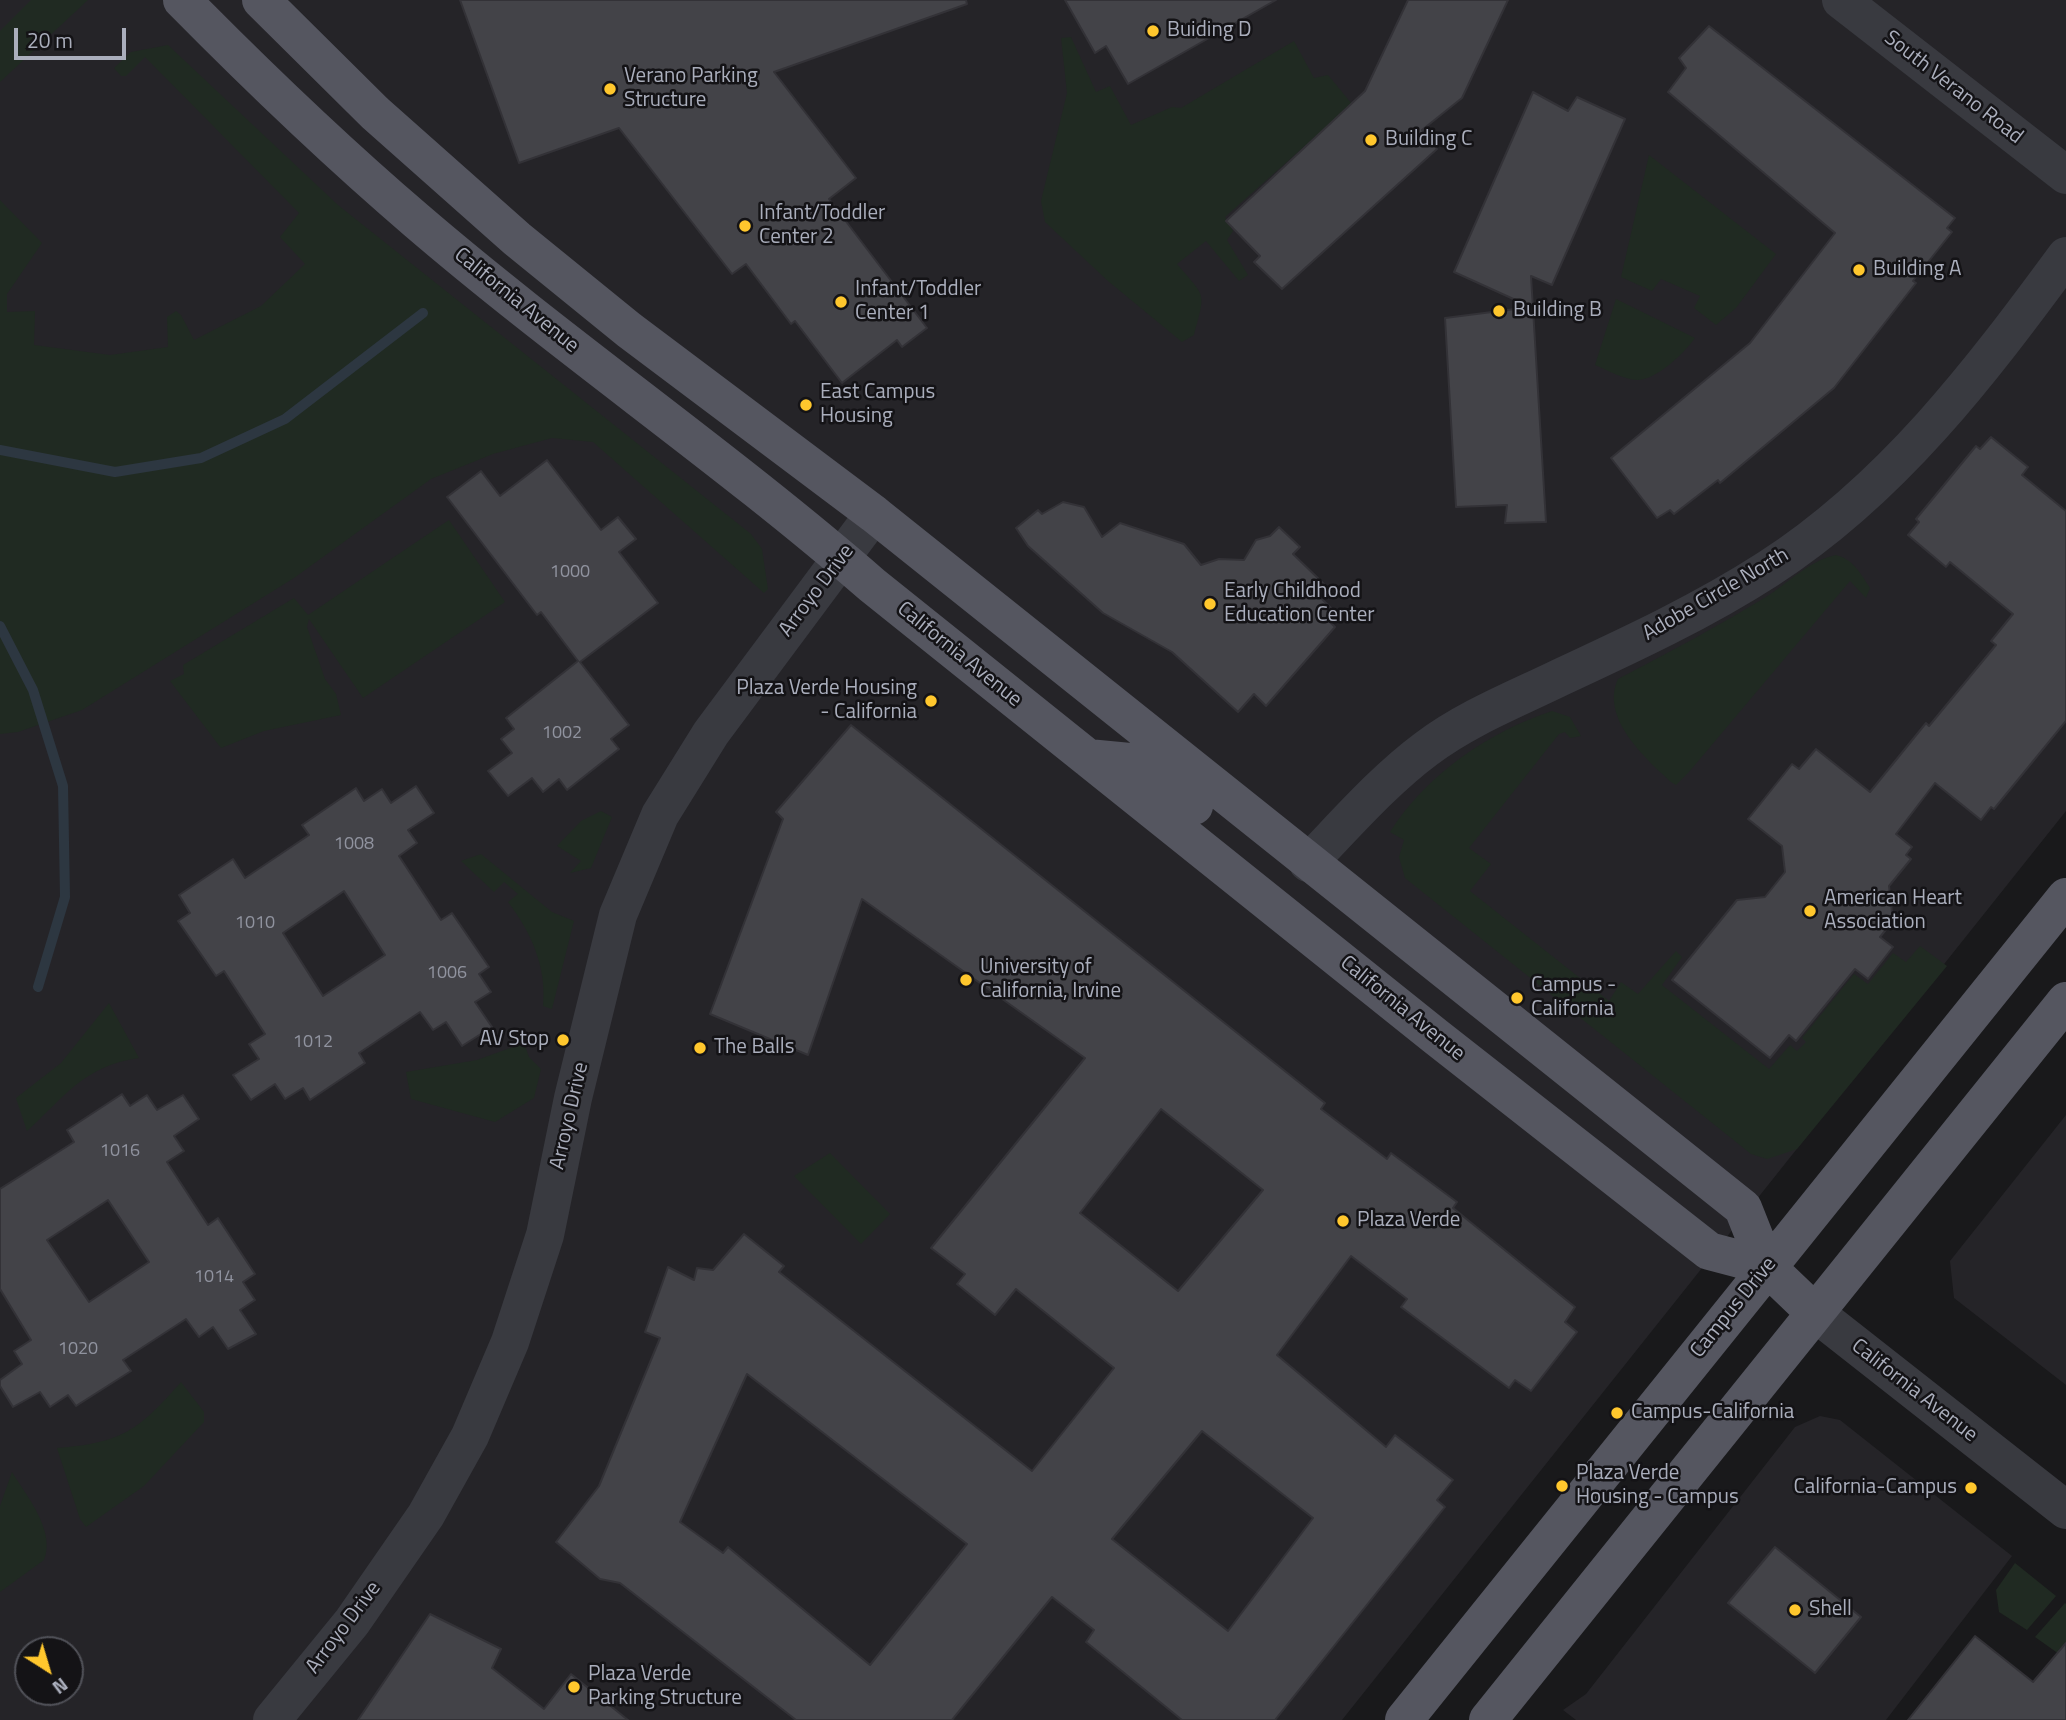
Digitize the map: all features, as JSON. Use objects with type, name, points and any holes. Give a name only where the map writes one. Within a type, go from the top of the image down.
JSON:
[{"type":"main road","name":"California Avenue","points":[[182,0],[290,110],[418,223],[1709,1251],[1766,1266]]},
{"type":"main road","name":"California Avenue","points":[[261,0],[375,113],[517,239],[629,330],[874,514],[1743,1208],[1766,1266],[1814,1312]]},
{"type":"main road","points":[[1088,758],[1140,763],[1280,872],[1294,874],[1308,863]]},
{"type":"main road","name":"Campus Drive","points":[[1404,1720],[1766,1266],[2066,897]]},
{"type":"main road","points":[[1488,1720],[2066,1001]]},
{"type":"street","name":"South Verano Road","points":[[1841,0],[2066,175]]},
{"type":"street","name":"Adobe Circle North","points":[[1308,863],[1425,749],[1481,715],[1679,621],[1769,569],[1846,511],[1888,475],[1939,420],[2066,256]]},
{"type":"street","name":"Arroyo Drive","points":[[272,1720],[359,1611],[426,1515],[470,1436],[510,1342],[545,1235],[573,1098],[618,915],[660,815],[711,733],[874,514]]},
{"type":"street","name":"California Avenue","points":[[1814,1312],[2066,1510]]},
{"type":"shaded area","name":"University of California, Irvine","points":[[0,0],[2066,0],[2066,811],[1342,1720],[0,1720]]},
{"type":"shaded area","points":[[31,0],[88,0],[0,82],[0,31]]},
{"type":"shaded area","points":[[1071,37],[1096,92],[1110,86],[1131,125],[1172,107],[1181,108],[1294,41],[1314,78],[1328,75],[1352,104],[1225,217],[1233,231],[1227,240],[1248,275],[1239,281],[1206,241],[1177,264],[1194,283],[1202,302],[1194,335],[1182,342],[1108,281],[1045,222],[1041,201],[1067,93],[1061,38]]},
{"type":"shaded area","points":[[168,45],[338,205],[751,534],[762,549],[768,589],[764,593],[593,442],[552,438],[493,454],[431,479],[294,578],[82,710],[18,732],[0,734],[0,200],[42,243],[7,294],[7,312],[35,311],[34,345],[110,355],[168,347],[167,317],[176,311],[181,315],[194,340],[261,306],[305,264],[280,237],[299,213],[145,57],[126,76],[121,76],[114,68],[131,52]]},
{"type":"shaded area","points":[[1649,155],[1776,254],[1736,308],[1716,325],[1694,308],[1700,296],[1661,279],[1652,291],[1621,277]]},
{"type":"shaded area","points":[[1616,299],[1695,338],[1669,365],[1645,379],[1627,378],[1595,365]]},
{"type":"shaded area","points":[[449,520],[505,602],[363,698],[309,619],[307,627],[325,679],[336,694],[341,715],[264,731],[221,748],[170,681],[184,674],[183,665],[294,598],[308,615]]},
{"type":"shaded area","points":[[1836,555],[1847,560],[1860,572],[1870,588],[1866,598],[1850,581],[1689,772],[1676,785],[1671,782],[1638,749],[1620,722],[1614,694],[1618,679],[1748,608],[1808,567]]},
{"type":"shaded area","points":[[1552,711],[1570,717],[1581,736],[1570,738],[1565,732],[1559,734],[1469,848],[1491,864],[1470,891],[1609,1001],[1621,982],[1638,994],[1676,951],[1682,957],[1662,985],[1769,1069],[1790,1045],[1797,1051],[1806,1042],[1802,1038],[1854,974],[1868,984],[1893,953],[1906,962],[1920,946],[1947,966],[1797,1149],[1767,1159],[1751,1154],[1405,878],[1399,857],[1404,840],[1390,832],[1405,811],[1440,774],[1482,743]]},
{"type":"shaded area","points":[[601,811],[612,817],[591,868],[570,873],[581,861],[557,846],[581,821]]},
{"type":"shaded area","points":[[481,854],[552,912],[574,921],[552,1009],[543,1006],[544,992],[536,951],[524,925],[508,902],[518,894],[504,882],[494,892],[461,861]]},
{"type":"shaded area","points":[[109,1003],[139,1058],[103,1068],[89,1076],[64,1095],[27,1131],[16,1098],[61,1063]]},
{"type":"shaded area","points":[[524,1043],[529,1057],[541,1069],[534,1098],[495,1122],[411,1099],[406,1072],[477,1060]]},
{"type":"shaded area","points":[[2066,1115],[2066,1385],[1954,1298],[1950,1261]]},
{"type":"shaded area","points":[[830,1153],[890,1214],[861,1244],[794,1176]]},
{"type":"shaded area","points":[[181,1382],[204,1412],[204,1422],[144,1486],[86,1527],[80,1519],[57,1448],[98,1442],[128,1431],[153,1412]]},
{"type":"shaded area","points":[[1820,1416],[1840,1420],[2012,1556],[1886,1720],[1576,1720],[1563,1710],[1586,1694],[1795,1427]]},
{"type":"shaded area","points":[[12,1472],[43,1525],[47,1549],[44,1560],[0,1592],[0,1506]]},
{"type":"shaded area","points":[[2015,1563],[2056,1596],[2027,1630],[1999,1612],[1996,1590]]},
{"type":"shaded area","points":[[2066,1604],[2066,1659],[2035,1637]]},
{"type":"building","points":[[460,0],[966,0],[967,4],[774,72],[856,178],[829,199],[927,328],[902,347],[897,340],[842,383],[795,321],[791,324],[746,264],[732,274],[619,128],[519,163]]},
{"type":"building","name":"Buiding D","points":[[1065,0],[1276,0],[1128,84],[1106,46],[1095,53]]},
{"type":"building","name":"Building C","points":[[1408,0],[1508,0],[1462,98],[1422,130],[1437,149],[1282,289],[1254,262],[1260,256],[1226,221],[1365,91]]},
{"type":"building","name":"Building A","points":[[1709,26],[1955,218],[1947,228],[1952,232],[1913,281],[1916,283],[1834,388],[1720,483],[1718,480],[1674,514],[1670,510],[1657,518],[1611,458],[1750,343],[1835,233],[1668,92],[1686,68],[1679,58]]},
{"type":"building","name":"Building B","points":[[1533,92],[1568,111],[1577,97],[1625,119],[1552,285],[1531,276],[1546,522],[1505,523],[1507,505],[1456,507],[1445,318],[1531,307],[1454,272]]},
{"type":"building","points":[[1991,437],[2028,467],[2022,475],[2066,511],[2066,721],[1994,809],[1991,807],[1981,820],[1935,783],[1896,834],[1912,847],[1906,855],[1911,859],[1889,886],[1893,921],[1880,937],[1893,947],[1868,979],[1855,969],[1796,1041],[1789,1035],[1770,1058],[1672,980],[1737,900],[1765,897],[1785,872],[1782,846],[1748,819],[1792,764],[1799,769],[1816,749],[1870,792],[1926,723],[1929,726],[1996,645],[1991,641],[2013,614],[1950,562],[1946,567],[1908,535],[1919,522],[1916,519],[1976,446],[1980,449]]},
{"type":"building","points":[[547,460],[601,530],[618,517],[636,539],[619,552],[658,603],[580,662],[629,725],[611,739],[619,749],[567,790],[559,779],[543,792],[532,778],[508,796],[488,771],[512,753],[501,739],[514,729],[506,718],[578,661],[541,612],[537,615],[447,497],[481,471],[500,496]]},
{"type":"building","name":"Early Childhood Education Center","points":[[1063,502],[1084,507],[1102,537],[1120,523],[1184,544],[1201,565],[1219,559],[1244,560],[1256,540],[1270,536],[1279,527],[1300,547],[1293,554],[1324,584],[1316,593],[1334,611],[1327,619],[1335,627],[1266,706],[1254,694],[1238,712],[1172,652],[1103,613],[1028,546],[1016,528],[1038,510],[1042,514]]},
{"type":"building","name":"Plaza Verde","points":[[851,725],[1325,1103],[1321,1109],[1387,1159],[1391,1153],[1457,1202],[1453,1208],[1575,1307],[1565,1322],[1577,1332],[1531,1391],[1515,1380],[1509,1388],[1401,1307],[1407,1299],[1351,1256],[1277,1355],[1386,1447],[1395,1435],[1453,1480],[1437,1500],[1445,1507],[1275,1720],[1182,1720],[1086,1642],[1094,1630],[1052,1597],[952,1720],[796,1720],[620,1583],[600,1579],[556,1542],[599,1486],[660,1338],[645,1332],[668,1267],[694,1280],[697,1268],[713,1270],[744,1234],[784,1266],[779,1272],[1032,1471],[1114,1368],[1016,1289],[995,1315],[957,1284],[965,1274],[931,1248],[1085,1058],[862,899],[808,1055],[710,1014],[783,819],[776,812]],"holes":[[[1161,1109],[1263,1190],[1178,1291],[1080,1213]],[[747,1374],[967,1544],[870,1665],[728,1547],[723,1553],[680,1522]],[[1202,1431],[1313,1518],[1228,1631],[1112,1539]]]},
{"type":"building","points":[[416,786],[434,813],[408,830],[417,843],[399,856],[441,920],[452,913],[489,967],[479,974],[491,992],[475,1002],[492,1027],[462,1046],[446,1022],[433,1030],[420,1012],[359,1053],[365,1063],[310,1100],[303,1088],[285,1099],[275,1084],[251,1100],[233,1075],[259,1059],[249,1044],[265,1034],[224,971],[216,976],[178,921],[190,913],[179,895],[233,859],[245,878],[309,835],[302,825],[356,788],[364,801],[382,789],[391,803]],"holes":[[[344,891],[385,955],[323,996],[283,933]]]},
{"type":"building","points":[[122,1094],[130,1106],[147,1095],[157,1110],[183,1095],[199,1119],[174,1136],[184,1151],[167,1162],[208,1225],[218,1218],[255,1274],[243,1282],[255,1300],[240,1310],[256,1334],[228,1349],[213,1327],[199,1337],[186,1319],[123,1360],[131,1371],[76,1406],[68,1395],[50,1407],[40,1392],[13,1407],[0,1386],[0,1380],[22,1364],[14,1351],[31,1340],[0,1289],[0,1189],[74,1142],[67,1130]],"holes":[[[108,1200],[149,1262],[89,1302],[47,1240]]]},
{"type":"building","name":"Shell","points":[[1775,1547],[1861,1617],[1815,1673],[1728,1603]]},
{"type":"building","points":[[430,1614],[501,1649],[492,1668],[544,1709],[571,1674],[628,1720],[358,1720]]},
{"type":"building","points":[[1975,1636],[2033,1682],[2066,1643],[2066,1720],[1908,1720]]},
{"type":"waterway","points":[[0,450],[115,472],[201,458],[285,419],[423,313]]},
{"type":"waterway","points":[[0,626],[33,690],[63,786],[65,897],[38,987]]},
{"type":"place","name":"Buiding D","points":[[1153,31]]},
{"type":"place","name":"Verano Parking Structure","points":[[610,89]]},
{"type":"place","name":"Building C","points":[[1371,140]]},
{"type":"place","name":"Infant/Toddler Center 2","points":[[745,226]]},
{"type":"place","name":"Building A","points":[[1859,270]]},
{"type":"place","name":"Infant/Toddler Center 1","points":[[841,302]]},
{"type":"place","name":"Building B","points":[[1499,311]]},
{"type":"place","name":"East Campus Housing","points":[[806,405]]},
{"type":"place","name":"Early Childhood Education Center","points":[[1210,604]]},
{"type":"place","name":"Plaza Verde Housing - California","points":[[931,701]]},
{"type":"place","name":"American Heart Association","points":[[1810,911]]},
{"type":"place","name":"University of California, Irvine","points":[[966,980]]},
{"type":"place","name":"Campus - California","points":[[1517,998]]},
{"type":"place","name":"AV Stop","points":[[563,1040]]},
{"type":"place","name":"The Balls","points":[[700,1048]]},
{"type":"place","name":"Plaza Verde","points":[[1343,1221]]},
{"type":"place","name":"Campus-California","points":[[1617,1413]]},
{"type":"place","name":"Plaza Verde Housing - Campus","points":[[1562,1486]]},
{"type":"place","name":"California-Campus","points":[[1971,1488]]},
{"type":"place","name":"Shell","points":[[1795,1610]]},
{"type":"place","name":"Plaza Verde Parking Structure","points":[[574,1687]]}]
